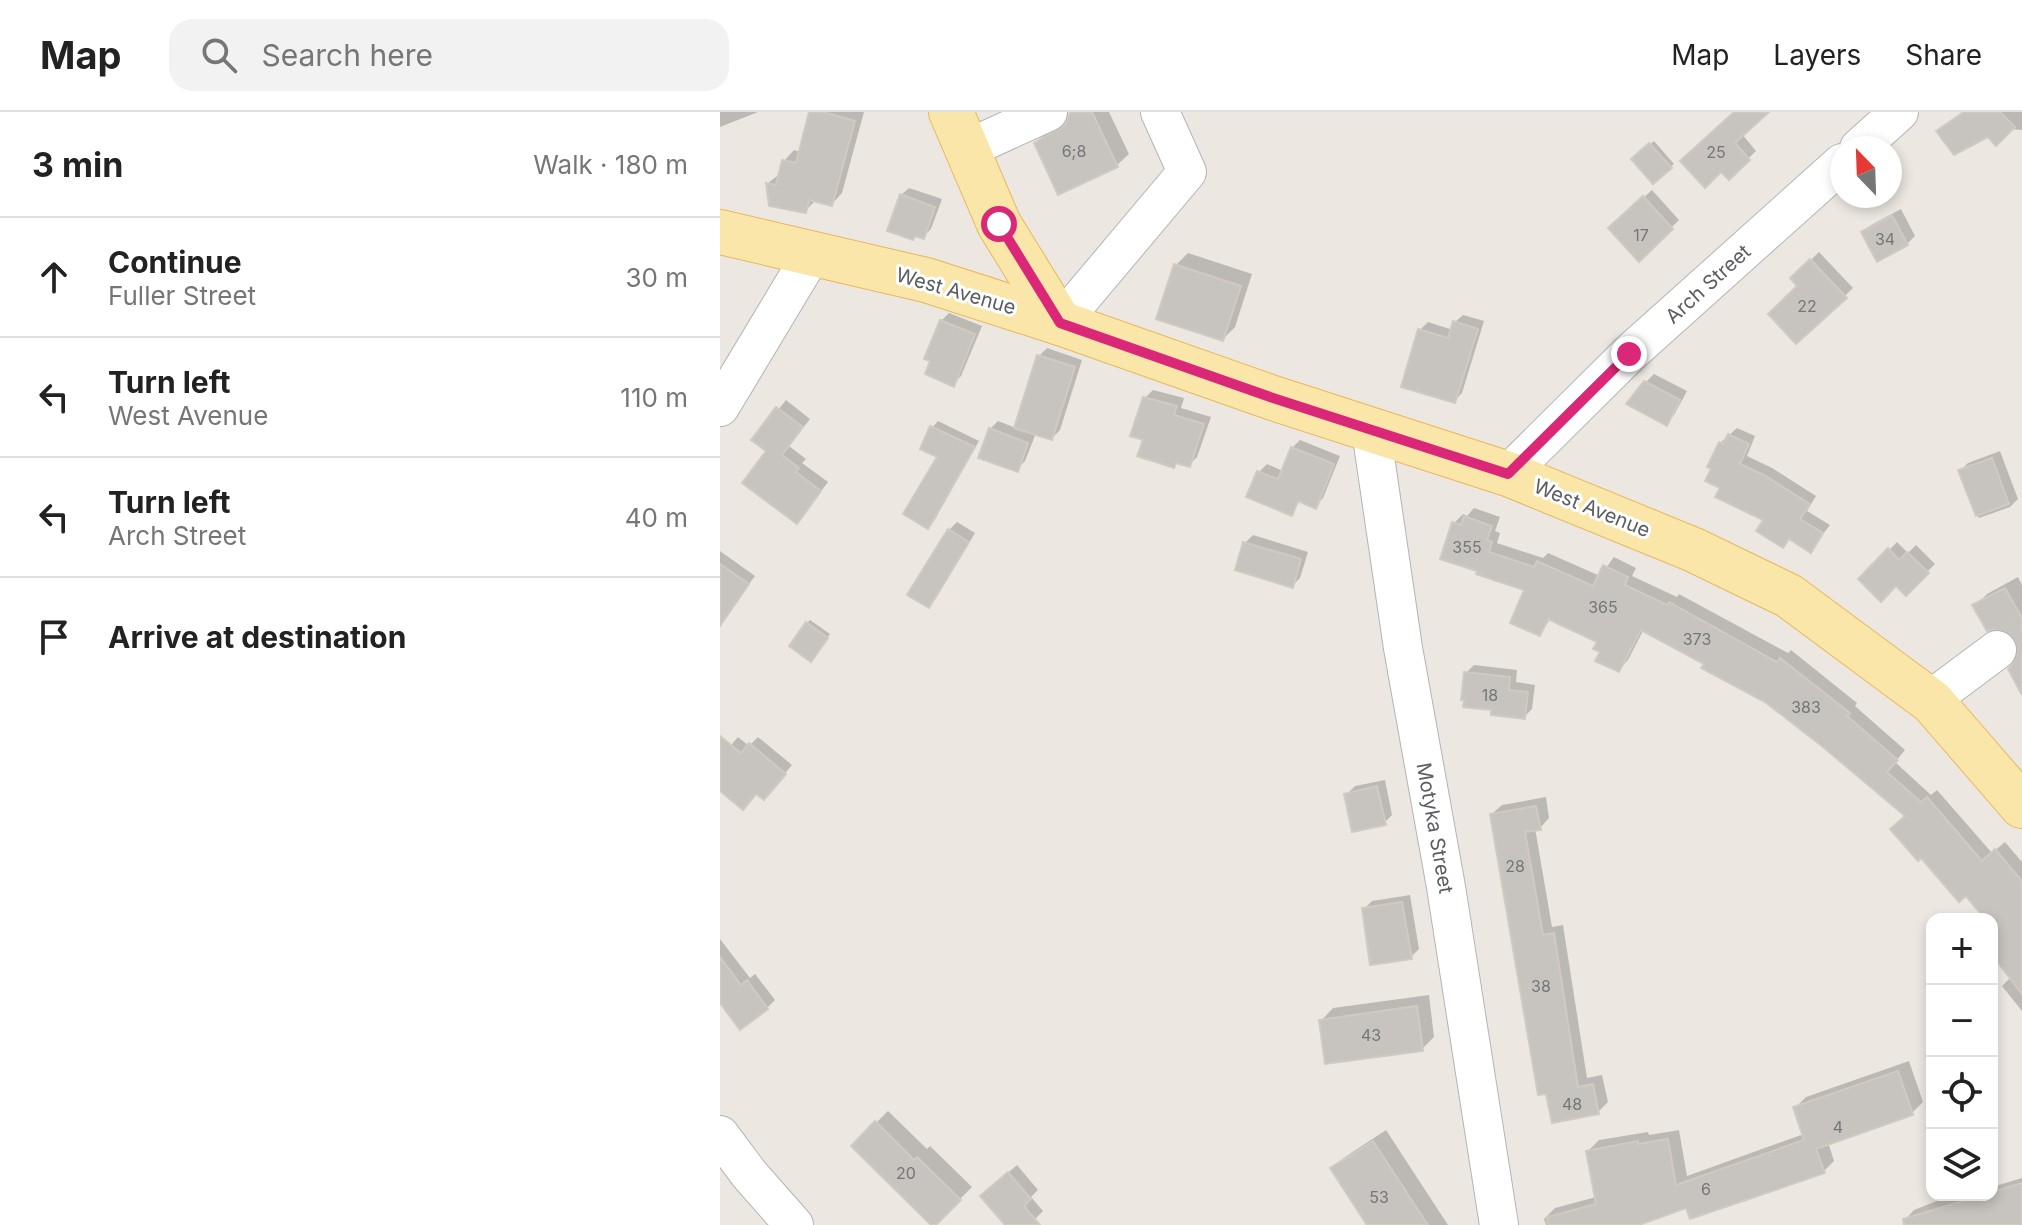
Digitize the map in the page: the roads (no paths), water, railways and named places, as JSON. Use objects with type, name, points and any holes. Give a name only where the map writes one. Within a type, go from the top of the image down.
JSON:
[{"type":"main road","points":[[959,131],[999,224],[1060,323]]},
{"type":"main road","name":"West Avenue","points":[[720,232],[926,280],[1060,323],[1508,474],[1694,550],[1789,596],[1930,700],[2020,799]]},
{"type":"street","points":[[959,131],[1048,112]]},
{"type":"street","points":[[1060,323],[1187,172],[1160,112]]},
{"type":"street","points":[[1872,136],[1899,112]]},
{"type":"street","name":"Arch Street","points":[[1508,474],[1629,354],[1830,174]]},
{"type":"street","points":[[720,407],[812,254]]},
{"type":"street","name":"Motyka Street","points":[[1371,430],[1403,648],[1448,902],[1499,1225]]},
{"type":"street","points":[[1930,700],[1997,650]]},
{"type":"street","points":[[720,1135],[794,1225]]},
{"type":"tunnel","points":[[1997,650],[2022,632]]}]
